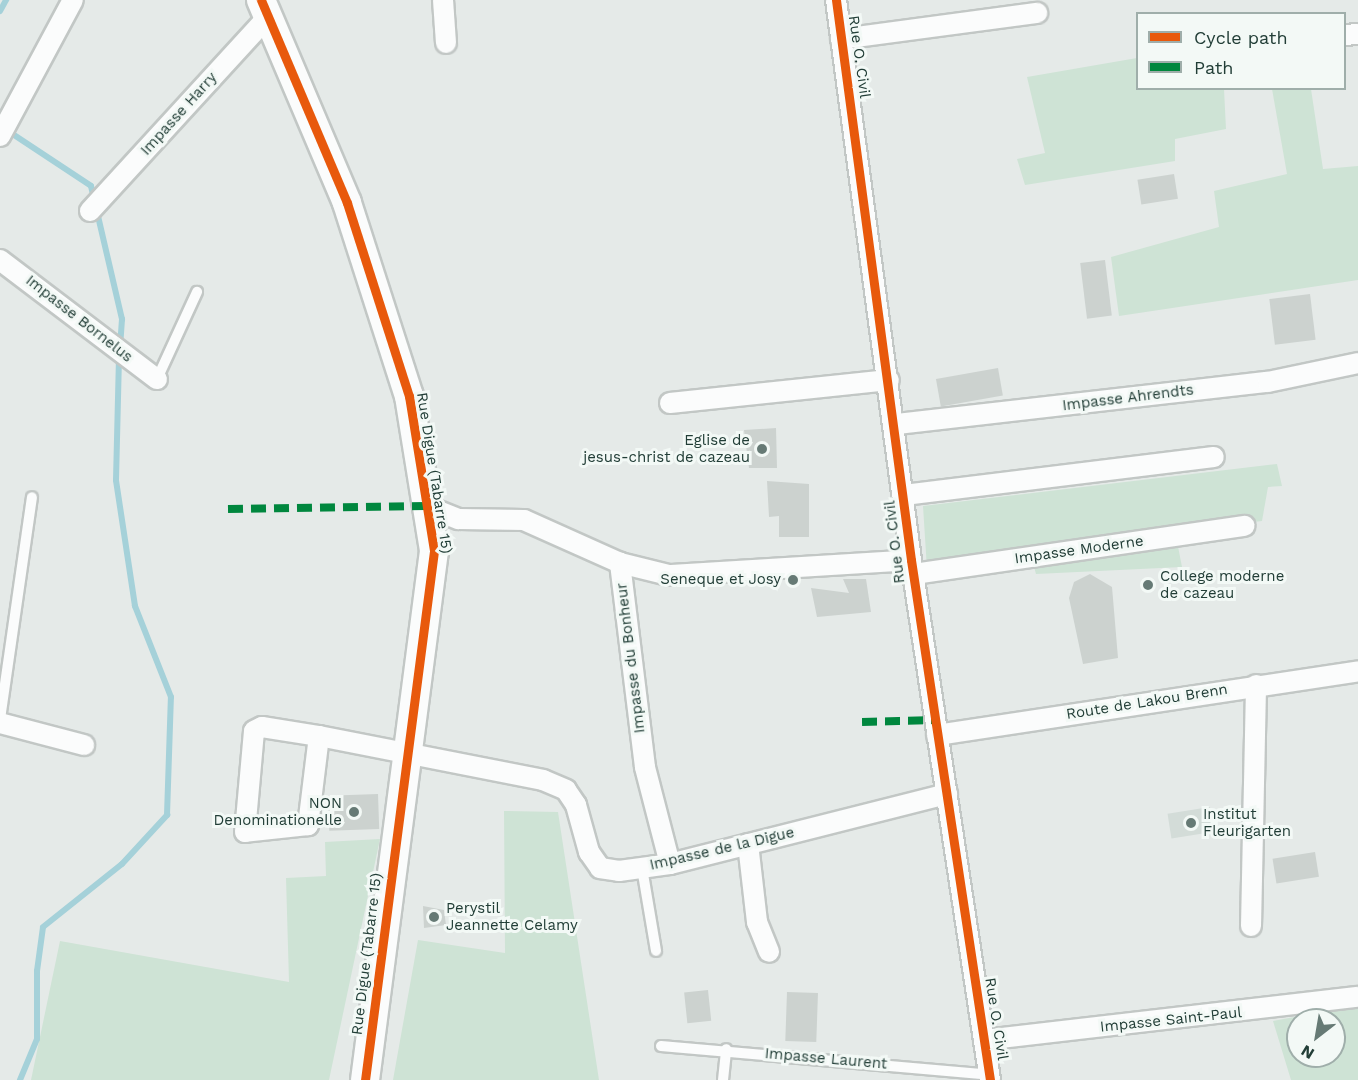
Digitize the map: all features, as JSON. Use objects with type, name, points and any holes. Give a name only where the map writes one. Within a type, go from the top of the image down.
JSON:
[{"type":"street","points":[[0,136],[73,0]]},
{"type":"street","points":[[443,0],[446,43]]},
{"type":"street","name":"Rue O. Civil","points":[[836,0],[897,423],[912,567],[990,1077]]},
{"type":"street","name":"Impasse Harry","points":[[90,211],[264,8]]},
{"type":"street","name":"Rue Digue (Tabarre 15)","points":[[264,8],[347,203],[409,396],[434,551],[429,623],[405,754],[365,1080]]},
{"type":"street","points":[[841,39],[1037,13]]},
{"type":"street","name":"Impasse Bornelus","points":[[0,260],[157,379]]},
{"type":"street","name":"Impasse Ahrendts","points":[[897,423],[1268,382],[1358,363]]},
{"type":"street","points":[[670,403],[889,380]]},
{"type":"street","points":[[904,495],[1214,457]]},
{"type":"street","points":[[426,506],[459,519],[524,520],[620,563]]},
{"type":"street","name":"Impasse Moderne","points":[[912,567],[1245,526]]},
{"type":"street","name":"Impasse du Bonheur","points":[[670,864],[645,766],[620,563],[669,575],[912,567]]},
{"type":"street","name":"Route de Lakou Brenn","points":[[937,735],[1358,671]]},
{"type":"street","points":[[1251,926],[1256,685]]},
{"type":"street","points":[[0,721],[84,745]]},
{"type":"street","points":[[319,736],[308,825],[245,832],[254,731],[262,727],[319,736],[405,754]]},
{"type":"street","name":"Impasse de la Digue","points":[[405,754],[543,780],[566,790],[600,868],[670,864],[947,794]]},
{"type":"street","points":[[748,844],[757,922],[769,952]]},
{"type":"street","name":"Impasse Saint-Paul","points":[[984,1040],[1358,997]]},
{"type":"lane","points":[[157,379],[197,292]]},
{"type":"lane","points":[[0,721],[32,497]]},
{"type":"lane","points":[[642,867],[656,951]]},
{"type":"lane","name":"Impasse Laurent","points":[[661,1046],[726,1050],[990,1077]]},
{"type":"lane","points":[[723,1080],[726,1050]]},
{"type":"shaded area","name":"Institut Fleurigarten","points":[[1210,807],[1214,832],[1171,838],[1168,814]]},
{"type":"green space","points":[[1136,58],[1136,90],[1224,90],[1226,129],[1175,139],[1175,161],[1025,185],[1017,159],[1045,153],[1027,77]]},
{"type":"green space","points":[[1272,90],[1311,90],[1323,169],[1358,166],[1358,280],[1119,316],[1111,257],[1219,227],[1214,191],[1287,174]]},
{"type":"green space","points":[[1277,464],[1282,486],[1268,487],[1262,521],[1175,531],[1182,567],[1036,574],[1032,560],[927,569],[923,506]]},
{"type":"green space","points":[[504,811],[558,812],[599,1080],[393,1080],[418,940],[505,953]]},
{"type":"green space","points":[[380,839],[329,1080],[31,1080],[60,941],[289,982],[286,878],[326,876],[325,842]]},
{"type":"green space","points":[[1358,1005],[1358,1080],[1291,1080],[1287,1068],[1346,1068],[1346,1008],[1342,1008]]},
{"type":"green space","points":[[1286,1019],[1286,1064],[1273,1021]]},
{"type":"building","points":[[1174,174],[1178,199],[1141,204],[1137,180]]},
{"type":"building","points":[[1105,260],[1112,316],[1087,319],[1080,263]]},
{"type":"building","points":[[1310,294],[1316,340],[1275,345],[1269,299]]},
{"type":"building","points":[[998,368],[1003,396],[941,407],[936,379]]},
{"type":"building","name":"Eglise de jesus-christ de cazeau","points":[[776,428],[777,468],[749,468],[744,430]]},
{"type":"building","points":[[767,481],[809,484],[809,537],[779,537],[779,516],[769,517]]},
{"type":"building","points":[[1090,574],[1112,587],[1118,658],[1083,664],[1069,598],[1074,582]]},
{"type":"building","points":[[843,579],[866,579],[871,612],[817,617],[811,588],[849,593]]},
{"type":"building","name":"NON Denominationelle","points":[[378,794],[379,829],[329,831],[328,796]]},
{"type":"building","points":[[1315,852],[1319,877],[1276,883],[1273,859]]},
{"type":"building","name":"Perystil Jeannette Celamy","points":[[423,906],[444,910],[446,925],[424,928]]},
{"type":"building","points":[[708,990],[711,1021],[687,1023],[684,993]]},
{"type":"building","points":[[787,992],[818,993],[816,1042],[785,1041]]},
{"type":"waterway","points":[[0,11],[6,0]]},
{"type":"waterway","points":[[5,129],[91,186],[122,319],[120,346]]},
{"type":"waterway","points":[[20,1080],[37,1039],[37,971],[43,927],[122,864],[167,815],[171,697],[135,606],[116,480],[119,356]]},
{"type":"marked path","points":[[228,509],[426,506]]},
{"type":"marked path","points":[[862,722],[935,720]]},
{"type":"cycle path","points":[[261,0],[347,203],[409,396],[434,551],[365,1080]]},
{"type":"cycle path","points":[[836,0],[911,560],[990,1080]]},
{"type":"place","name":"Eglise de jesus-christ de cazeau","points":[[762,449]]},
{"type":"place","name":"Seneque et Josy","points":[[793,580]]},
{"type":"place","name":"College moderne de cazeau","points":[[1148,585]]},
{"type":"place","name":"NON Denominationelle","points":[[354,812]]},
{"type":"place","name":"Institut Fleurigarten","points":[[1191,823]]},
{"type":"place","name":"Perystil Jeannette Celamy","points":[[434,917]]}]
